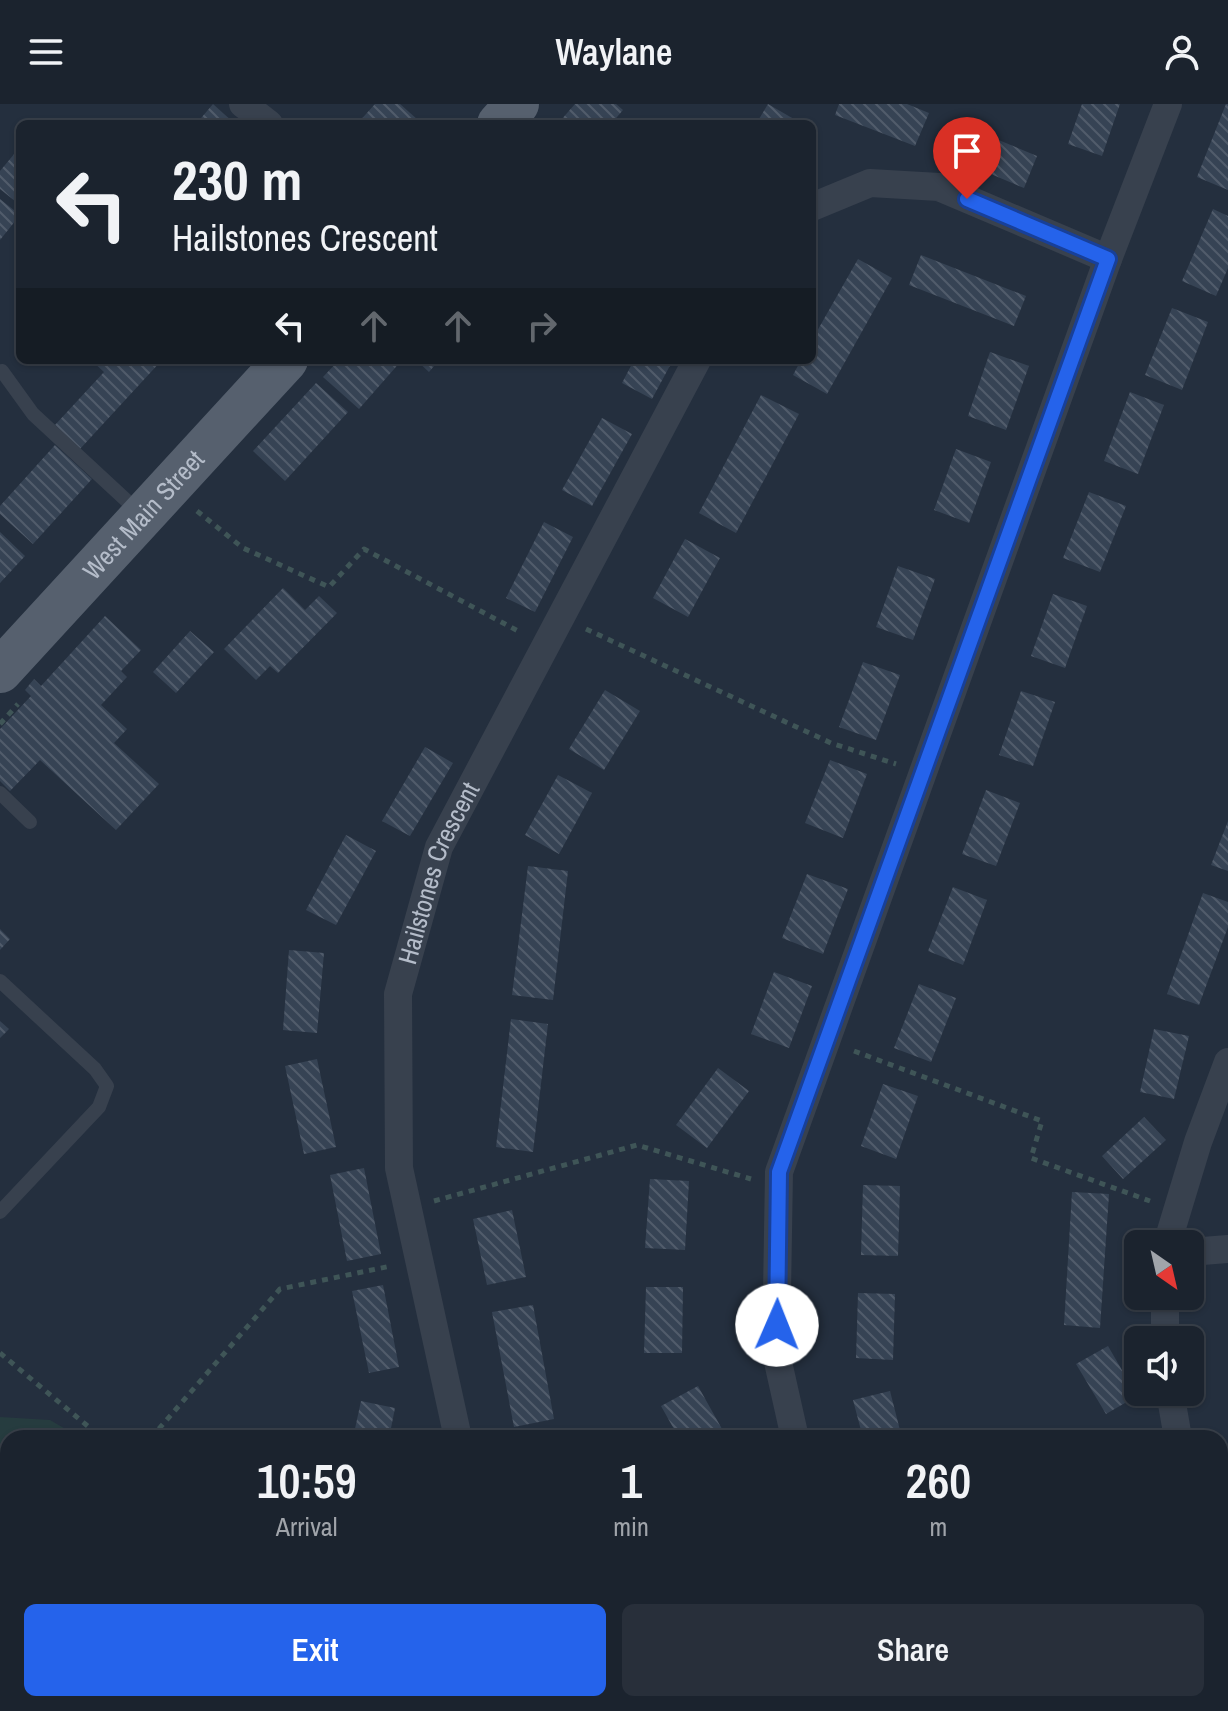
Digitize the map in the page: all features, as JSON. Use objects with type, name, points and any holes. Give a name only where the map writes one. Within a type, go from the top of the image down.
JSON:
[{"type":"main road","points":[[503,120],[517,104]]},
{"type":"main road","name":"West Main Street","points":[[0,671],[282,364]]},
{"type":"street","points":[[793,1430],[776,1353],[779,1172],[1108,259],[1168,104]]},
{"type":"street","points":[[816,205],[870,183],[939,187],[1108,259]]},
{"type":"street","name":"Hailstones Crescent","points":[[456,1430],[399,1168],[398,994],[439,847],[695,364]]},
{"type":"street","points":[[1171,1230],[1228,1062]]},
{"type":"street","points":[[1204,1251],[1228,1249]]},
{"type":"street","points":[[1172,1406],[1177,1430]]},
{"type":"lane","points":[[2,371],[33,414],[156,502]]},
{"type":"lane","points":[[0,793],[30,822]]},
{"type":"lane","points":[[0,981],[95,1069],[107,1086],[99,1107],[0,1212]]},
{"type":"path","points":[[156,502],[243,548],[329,587],[364,549],[546,646]]},
{"type":"path","points":[[561,617],[831,743],[923,772]]},
{"type":"path","points":[[827,1041],[1042,1121],[1031,1158],[1177,1211]]},
{"type":"path","points":[[408,1208],[637,1145],[779,1187]]},
{"type":"path","points":[[158,1430],[280,1289],[419,1261]]},
{"type":"path","points":[[0,1353],[92,1430]]},
{"type":"green space","points":[[0,1417],[50,1420],[67,1430],[0,1430]]},
{"type":"building","points":[[213,104],[231,120],[199,120]]},
{"type":"building","points":[[375,104],[400,104],[418,120],[361,120]]},
{"type":"building","points":[[575,104],[616,104],[623,110],[614,120],[561,120]]},
{"type":"building","points":[[768,104],[796,120],[758,120]]},
{"type":"building","points":[[839,104],[907,104],[929,113],[915,146],[835,115]]},
{"type":"building","points":[[1082,104],[1120,104],[1102,156],[1068,144]]},
{"type":"building","points":[[1228,104],[1228,190],[1197,177]]},
{"type":"building","points":[[955,122],[1037,156],[1024,188],[941,153]]},
{"type":"building","points":[[16,152],[16,202],[0,189],[0,171]]},
{"type":"building","points":[[0,199],[16,212],[16,220],[0,240]]},
{"type":"building","points":[[1213,209],[1228,216],[1228,268],[1216,296],[1182,281]]},
{"type":"building","points":[[921,255],[1026,296],[1014,326],[909,285]]},
{"type":"building","points":[[858,259],[892,278],[827,394],[793,375],[799,364],[816,364],[816,333]]},
{"type":"building","points":[[1172,308],[1208,322],[1182,390],[1145,375]]},
{"type":"building","points":[[990,352],[1029,366],[1006,430],[968,416]]},
{"type":"building","points":[[95,364],[158,364],[80,449],[55,425],[104,372]]},
{"type":"building","points":[[335,364],[398,364],[359,409],[323,377]]},
{"type":"building","points":[[420,364],[436,364],[429,372]]},
{"type":"building","points":[[632,364],[671,364],[652,399],[622,383]]},
{"type":"building","points":[[316,383],[348,412],[285,481],[253,451]]},
{"type":"building","points":[[1130,392],[1164,405],[1138,474],[1104,461]]},
{"type":"building","points":[[761,395],[799,414],[736,533],[699,513]]},
{"type":"building","points":[[602,418],[632,434],[592,506],[562,490]]},
{"type":"building","points":[[55,445],[92,479],[33,544],[0,514],[0,506]]},
{"type":"building","points":[[956,449],[991,462],[969,523],[934,510]]},
{"type":"building","points":[[1089,492],[1126,506],[1100,572],[1063,558]]},
{"type":"building","points":[[544,522],[573,537],[535,612],[506,598]]},
{"type":"building","points":[[0,532],[25,556],[0,583]]},
{"type":"building","points":[[685,539],[720,558],[688,617],[653,598]]},
{"type":"building","points":[[898,566],[935,579],[913,640],[876,627]]},
{"type":"building","points":[[283,588],[305,610],[319,596],[337,613],[278,673],[270,666],[256,680],[224,649]]},
{"type":"building","points":[[1053,594],[1087,606],[1065,668],[1031,656]]},
{"type":"building","points":[[105,616],[141,650],[121,671],[127,677],[101,705],[127,729],[114,743],[159,784],[116,830],[40,760],[10,791],[0,781],[0,729],[31,696],[25,690],[34,679],[41,686]]},
{"type":"building","points":[[190,631],[214,652],[176,693],[153,672]]},
{"type":"building","points":[[863,662],[900,675],[876,740],[839,727]]},
{"type":"building","points":[[605,690],[640,711],[604,770],[569,749]]},
{"type":"building","points":[[1021,691],[1055,702],[1033,766],[999,755]]},
{"type":"building","points":[[425,747],[453,763],[410,836],[382,821]]},
{"type":"building","points":[[830,760],[867,774],[843,838],[805,823]]},
{"type":"building","points":[[558,775],[592,793],[559,854],[525,835]]},
{"type":"building","points":[[986,790],[1020,803],[996,866],[962,854]]},
{"type":"building","points":[[1228,821],[1228,871],[1211,865]]},
{"type":"building","points":[[346,835],[376,851],[336,925],[306,910]]},
{"type":"building","points":[[528,866],[568,871],[553,1000],[512,995]]},
{"type":"building","points":[[807,874],[848,889],[823,954],[782,938]]},
{"type":"building","points":[[953,887],[987,900],[963,965],[928,951]]},
{"type":"building","points":[[1203,893],[1228,902],[1228,927],[1199,1005],[1167,994]]},
{"type":"building","points":[[0,929],[10,939],[0,950]]},
{"type":"building","points":[[289,950],[324,953],[317,1033],[283,1030]]},
{"type":"building","points":[[774,972],[812,986],[789,1048],[751,1034]]},
{"type":"building","points":[[919,984],[956,998],[931,1062],[894,1048]]},
{"type":"building","points":[[511,1019],[548,1024],[533,1152],[496,1147]]},
{"type":"building","points":[[0,1021],[9,1029],[0,1038]]},
{"type":"building","points":[[1154,1029],[1189,1036],[1174,1099],[1140,1092]]},
{"type":"building","points":[[317,1059],[336,1147],[304,1154],[285,1066]]},
{"type":"building","points":[[718,1068],[749,1091],[707,1148],[676,1125]]},
{"type":"building","points":[[883,1084],[918,1096],[896,1159],[861,1146]]},
{"type":"building","points":[[1144,1117],[1166,1140],[1123,1179],[1102,1156]]},
{"type":"building","points":[[364,1168],[381,1254],[347,1261],[330,1175]]},
{"type":"building","points":[[650,1179],[689,1181],[685,1250],[645,1248]]},
{"type":"building","points":[[863,1185],[900,1186],[898,1256],[861,1255]]},
{"type":"building","points":[[1072,1192],[1109,1194],[1100,1328],[1064,1325]]},
{"type":"building","points":[[512,1210],[526,1277],[487,1285],[473,1219]]},
{"type":"building","points":[[383,1285],[399,1367],[369,1373],[352,1291]]},
{"type":"building","points":[[646,1287],[683,1287],[682,1353],[644,1353]]},
{"type":"building","points":[[858,1293],[895,1294],[893,1360],[856,1358]]},
{"type":"building","points":[[533,1305],[554,1419],[514,1427],[492,1312]]},
{"type":"building","points":[[1108,1346],[1124,1374],[1124,1404],[1106,1414],[1076,1364]]},
{"type":"building","points":[[698,1386],[723,1430],[674,1430],[661,1406]]},
{"type":"building","points":[[890,1391],[900,1430],[861,1430],[853,1400]]},
{"type":"building","points":[[361,1401],[395,1408],[391,1430],[355,1430]]},
{"type":"route","points":[[777,1325],[779,1172],[1108,259],[967,199]]}]
